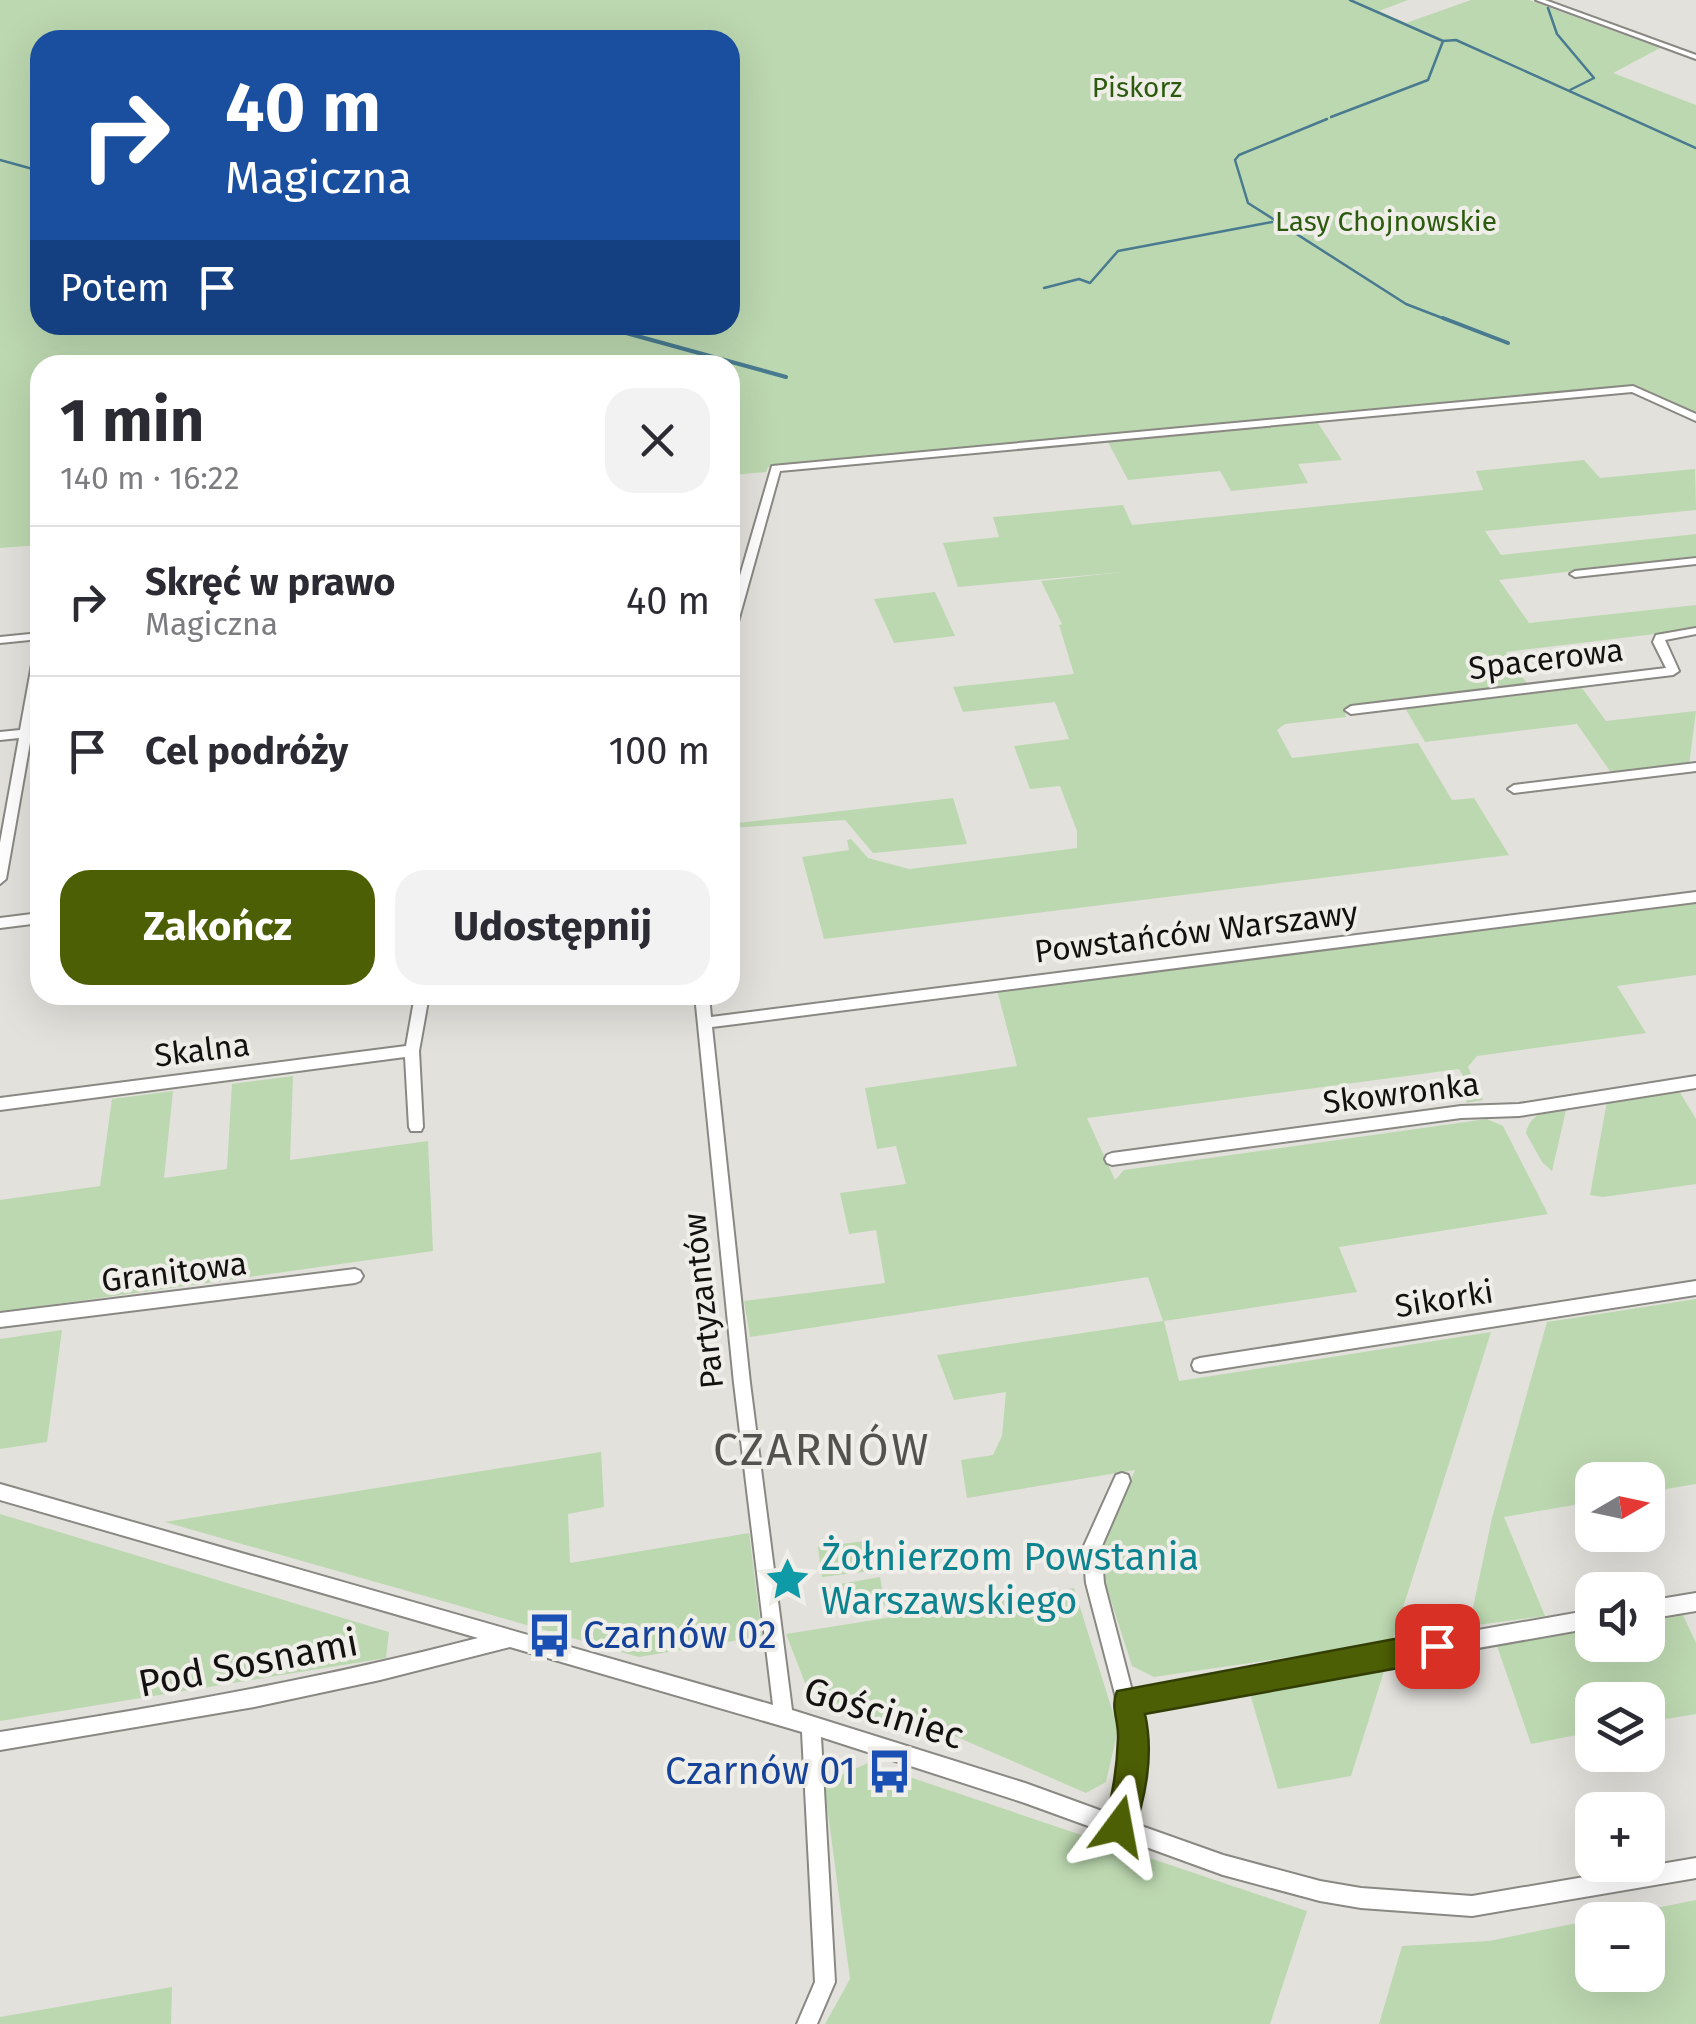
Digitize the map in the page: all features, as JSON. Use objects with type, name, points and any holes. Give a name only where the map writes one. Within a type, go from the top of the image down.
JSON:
[{"type":"street","points":[[1540,0],[1696,57]]},
{"type":"street","points":[[740,594],[776,468],[1633,389],[1696,418]]},
{"type":"street","points":[[1574,574],[1696,560]]},
{"type":"street","name":"Spacerowa","points":[[1352,710],[1673,671],[1658,642],[1660,638],[1696,631]]},
{"type":"street","points":[[0,640],[30,637]]},
{"type":"street","points":[[0,736],[30,733]]},
{"type":"street","points":[[0,880],[30,746]]},
{"type":"street","points":[[1514,789],[1696,767]]},
{"type":"street","name":"Powstańców Warszawy","points":[[704,1023],[1696,897]]},
{"type":"street","points":[[0,923],[30,919]]},
{"type":"street","points":[[416,1127],[412,1051],[420,1005]]},
{"type":"street","name":"Partyzantów","points":[[703,1005],[744,1400],[784,1719]]},
{"type":"street","name":"Skalna","points":[[0,1104],[412,1051]]},
{"type":"street","name":"Skowronka","points":[[1112,1159],[1461,1112],[1519,1110],[1696,1082]]},
{"type":"street","name":"Granitowa","points":[[0,1320],[354,1276]]},
{"type":"street","name":"Sikorki","points":[[1200,1365],[1696,1288]]},
{"type":"street","points":[[1119,1826],[1129,1797],[1134,1732],[1095,1583],[1092,1548],[1122,1480]]},
{"type":"street","name":"Gościniec","points":[[0,1492],[810,1726],[1119,1826],[1223,1866],[1320,1890],[1412,1904],[1503,1904],[1696,1868]]},
{"type":"street","points":[[1665,1607],[1696,1602]]},
{"type":"street","points":[[1128,1702],[1575,1622]]},
{"type":"street","name":"Pod Sosnami","points":[[0,1741],[174,1715],[388,1671],[506,1640]]},
{"type":"street","points":[[807,2024],[825,1982],[810,1726]]},
{"type":"green space","name":"Lasy Chojnowskie","points":[[0,0],[1408,0],[1379,11],[1406,23],[1471,0],[1529,0],[1660,48],[1613,73],[1696,105],[1696,415],[1631,385],[768,467],[766,472],[740,474],[740,355],[30,355],[30,546],[0,548]]},
{"type":"green space","points":[[1316,420],[1342,460],[1298,464],[1308,483],[1231,491],[1220,471],[1128,480],[1107,440]]},
{"type":"green space","points":[[1584,460],[1600,478],[1695,469],[1696,510],[1485,531],[1501,555],[1696,534],[1696,556],[1499,580],[1529,623],[1696,605],[1696,629],[1506,652],[1528,685],[1369,703],[1344,708],[1346,717],[1285,724],[1277,730],[1292,758],[1418,743],[1452,800],[1474,798],[1509,855],[824,939],[802,857],[849,850],[847,840],[851,839],[868,858],[909,869],[1077,848],[1077,831],[1060,786],[1030,789],[1014,746],[1069,739],[1055,702],[963,712],[953,687],[1074,674],[1059,625],[1062,624],[1041,581],[1122,572],[958,587],[943,543],[999,537],[993,517],[1123,505],[1132,525],[1483,490],[1476,471]]},
{"type":"green space","points":[[935,592],[955,636],[894,643],[874,599]]},
{"type":"green space","points":[[1582,688],[1606,721],[1696,711],[1689,765],[1612,774],[1577,724],[1425,742],[1405,708]]},
{"type":"green space","points":[[953,798],[967,844],[873,853],[845,820],[740,827],[740,823]]},
{"type":"green space","points":[[1696,901],[1696,975],[1617,986],[1646,1033],[1477,1056],[1468,1067],[1483,1100],[1466,1103],[1472,1091],[1459,1069],[1087,1118],[1115,1180],[1124,1170],[1487,1119],[1503,1126],[1548,1214],[1339,1247],[1357,1292],[1164,1321],[1179,1381],[1491,1332],[1392,1642],[1154,1677],[1132,1666],[1105,1582],[1101,1551],[1135,1470],[967,1498],[961,1460],[993,1455],[1002,1436],[1006,1392],[954,1400],[937,1355],[1163,1321],[1148,1277],[750,1337],[744,1301],[885,1283],[876,1230],[849,1234],[840,1193],[906,1184],[896,1146],[877,1149],[865,1088],[1017,1066],[997,990]]},
{"type":"green space","points":[[293,1076],[290,1160],[428,1141],[433,1251],[0,1312],[0,1200],[100,1186],[112,1099],[173,1091],[164,1178],[227,1169],[232,1084]]},
{"type":"green space","points":[[1679,1091],[1696,1119],[1696,1184],[1603,1197],[1590,1195],[1607,1101]]},
{"type":"green space","points":[[1567,1106],[1552,1171],[1542,1162],[1526,1133],[1536,1116]]},
{"type":"green space","points":[[1696,1299],[1696,1484],[1665,1489],[1665,1462],[1575,1462],[1575,1505],[1504,1517],[1545,1616],[1469,1626],[1492,1518],[1547,1322]]},
{"type":"green space","points":[[62,1330],[47,1442],[0,1449],[0,1339]]},
{"type":"green space","points":[[601,1452],[604,1507],[568,1514],[570,1563],[749,1533],[762,1636],[639,1657],[165,1522]]},
{"type":"green space","points":[[0,1514],[389,1632],[386,1658],[0,1721]]},
{"type":"green space","points":[[873,1540],[878,1570],[822,1577],[818,1547]]},
{"type":"green space","points":[[880,1577],[885,1605],[827,1615],[823,1587]]},
{"type":"green space","points":[[1074,1588],[1118,1729],[1106,1782],[1086,1793],[934,1727],[910,1731],[809,1693],[786,1634]]},
{"type":"green space","points":[[1682,1613],[1696,1643],[1696,1714],[1665,1719],[1665,1682],[1575,1682],[1575,1735],[1531,1744],[1497,1646],[1575,1632],[1575,1662],[1665,1662],[1665,1616]]},
{"type":"green space","points":[[1386,1665],[1351,1776],[1278,1789],[1248,1687]]},
{"type":"green space","points":[[868,1763],[1307,1911],[1270,2024],[825,2024],[850,1979],[824,1783]]},
{"type":"green space","points":[[1696,1900],[1696,2024],[1379,2024],[1402,1946],[1489,1941],[1575,1923],[1575,1992],[1665,1992],[1665,1906]]},
{"type":"green space","points":[[172,1987],[171,2024],[0,2024],[0,2017]]},
{"type":"waterway","points":[[1350,0],[1443,41]]},
{"type":"waterway","points":[[1548,8],[1557,34],[1594,78],[1570,90]]},
{"type":"waterway","points":[[1443,41],[1456,40],[1696,148]]},
{"type":"waterway","points":[[1331,117],[1428,80],[1443,41]]},
{"type":"waterway","points":[[1327,119],[1239,155],[1235,160],[1248,203],[1406,304],[1450,321]]},
{"type":"waterway","points":[[0,160],[30,168]]},
{"type":"waterway","points":[[1044,288],[1079,279],[1090,283],[1118,251],[1272,222]]},
{"type":"waterway","points":[[1443,318],[1508,343]]},
{"type":"waterway","points":[[633,335],[706,355]]},
{"type":"waterway","points":[[740,364],[786,377]]},
{"type":"place","name":"Żołnierzom Powstania Warszawskiego","points":[[788,1579]]},
{"type":"place","name":"Czarnów 02","points":[[550,1635]]},
{"type":"place","name":"Czarnów 01","points":[[889,1771]]},
{"type":"district","name":"CZARNÓW","points":[[822,1449]]},
{"type":"route","points":[[1119,1826],[1129,1797],[1134,1732],[1128,1702],[1164,1692],[1437,1646]]},
{"type":"park label","name":"Piskorz","points":[[1137,87]]}]
